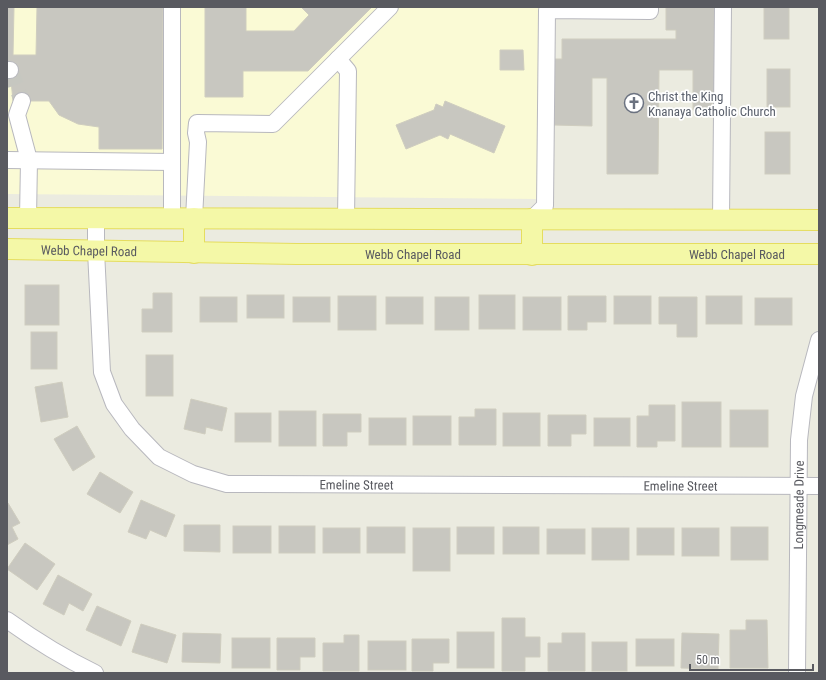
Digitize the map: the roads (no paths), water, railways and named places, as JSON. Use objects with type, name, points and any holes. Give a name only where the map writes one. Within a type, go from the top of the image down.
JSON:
[{"type":"main road","points":[[7,218],[96,217],[819,220]]},
{"type":"main road","points":[[194,218],[194,253]]},
{"type":"main road","points":[[532,219],[532,255]]},
{"type":"main road","name":"Webb Chapel Road","points":[[7,250],[194,253],[532,255],[819,254]]},
{"type":"street","points":[[172,7],[172,218]]},
{"type":"street","points":[[194,218],[198,142],[196,132],[197,123],[273,124],[390,7]]},
{"type":"street","points":[[532,219],[545,206],[547,10],[650,11],[650,7]]},
{"type":"street","points":[[721,219],[723,7]]},
{"type":"street","points":[[338,59],[348,71],[346,218]]},
{"type":"street","points":[[20,108],[29,160],[28,218]]},
{"type":"street","points":[[7,160],[172,162]]},
{"type":"street","name":"Emeline Street","points":[[96,217],[96,251],[102,372],[114,404],[132,429],[159,457],[193,474],[227,484],[819,486]]},
{"type":"street","name":"Longmeade Drive","points":[[797,673],[799,440],[804,396],[819,340]]},
{"type":"street","points":[[7,620],[32,639],[95,673]]},
{"type":"tunnel","points":[[10,70],[22,101]]},
{"type":"place","name":"Christ the King Knanaya Catholic Church","points":[[634,103]]}]
